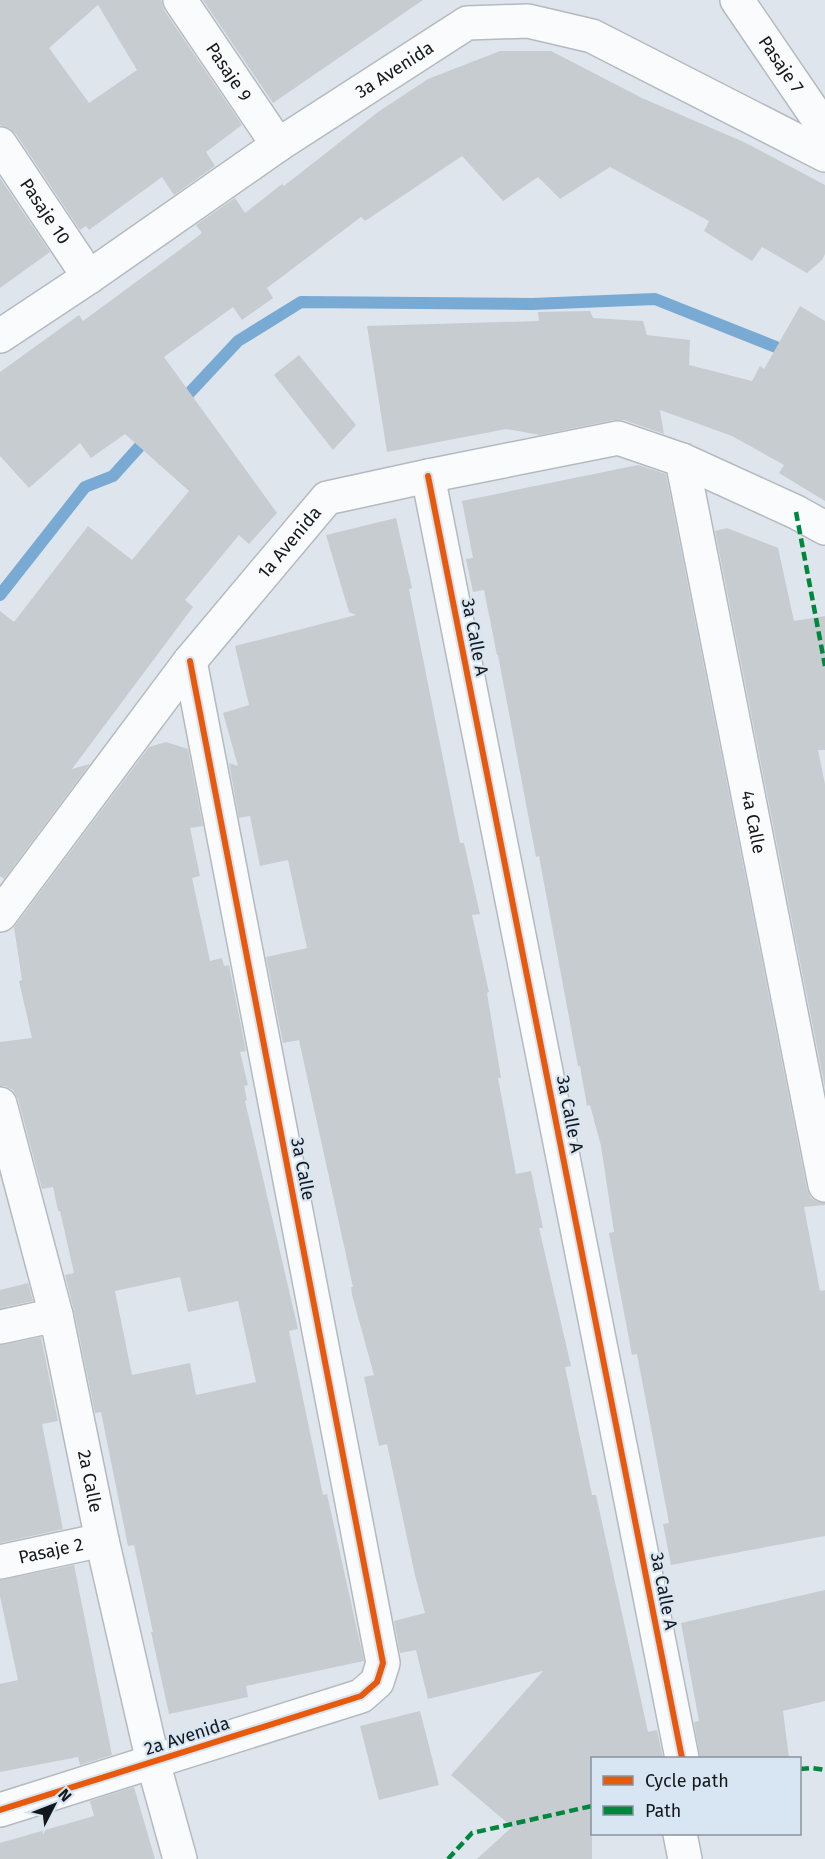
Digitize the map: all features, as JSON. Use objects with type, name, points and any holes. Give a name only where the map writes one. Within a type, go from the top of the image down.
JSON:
[{"type":"street","name":"Pasaje 9","points":[[180,0],[278,146]]},
{"type":"street","name":"Pasaje 7","points":[[737,0],[825,129]]},
{"type":"street","name":"3a Avenida","points":[[0,336],[90,277],[278,146],[459,11],[528,21],[592,36],[825,155]]},
{"type":"street","name":"Pasaje 10","points":[[0,144],[90,277]]},
{"type":"street","name":"1a Avenida","points":[[0,915],[190,661],[327,498],[618,438],[682,460],[796,512],[825,528]]},
{"type":"street","name":"4a Calle","points":[[682,460],[825,1185]]},
{"type":"street","name":"3a Calle A","points":[[428,476],[682,1757]]},
{"type":"street","name":"3a Calle","points":[[190,661],[383,1663],[377,1682]]},
{"type":"street","name":"2a Calle","points":[[0,1104],[56,1315],[102,1540],[153,1762],[180,1859]]},
{"type":"street","points":[[0,1327],[56,1315]]},
{"type":"street","name":"Pasaje 2","points":[[0,1562],[102,1540]]},
{"type":"street","name":"2a Avenida","points":[[0,1810],[361,1696],[377,1682]]},
{"type":"street","points":[[680,1835],[686,1859]]},
{"type":"building","points":[[0,0],[161,0],[164,10],[242,125],[206,152],[215,166],[174,195],[162,177],[89,230],[86,226],[80,230],[16,134],[0,125]],"holes":[[[98,5],[137,70],[89,103],[49,48]]]},
{"type":"building","points":[[203,0],[423,0],[273,103]]},
{"type":"building","points":[[500,51],[551,51],[642,98],[746,143],[825,185],[825,254],[822,260],[807,273],[762,247],[752,261],[704,231],[709,221],[610,167],[560,199],[538,177],[503,201],[462,156],[365,221],[361,217],[267,288],[273,298],[242,320],[233,307],[164,357],[277,513],[249,544],[239,535],[185,600],[193,607],[72,769],[90,764],[4,879],[0,876],[0,611],[14,622],[88,526],[132,560],[189,491],[125,434],[91,458],[80,443],[29,488],[0,456],[0,372],[79,315],[83,321],[189,243],[202,233],[196,225],[235,198],[245,213],[282,184],[284,186],[378,112],[428,79]]},
{"type":"building","points":[[0,178],[50,252],[0,288]]},
{"type":"building","points":[[800,306],[825,321],[825,501],[779,473],[784,465],[732,436],[660,410],[664,434],[624,420],[614,420],[540,435],[506,429],[387,452],[367,326],[539,321],[538,312],[590,311],[593,318],[643,321],[647,335],[690,340],[689,365],[752,381],[760,366],[764,369]]},
{"type":"building","points":[[299,355],[356,425],[333,450],[274,375]]},
{"type":"building","points":[[638,465],[666,474],[807,1189],[811,1198],[825,1203],[825,1205],[804,1207],[820,1291],[825,1290],[825,1536],[671,1565],[663,1524],[669,1523],[637,1354],[632,1355],[609,1233],[614,1232],[601,1146],[590,1105],[587,1106],[580,1066],[578,1066],[539,856],[536,857],[484,590],[473,592],[466,559],[473,558],[462,501]]},
{"type":"building","points":[[396,518],[412,588],[409,589],[460,843],[464,843],[480,914],[472,915],[489,992],[487,993],[501,1078],[498,1078],[516,1174],[531,1171],[543,1228],[539,1228],[571,1366],[565,1367],[592,1495],[596,1495],[648,1732],[657,1730],[663,1757],[591,1757],[592,1859],[477,1859],[512,1827],[451,1775],[543,1671],[428,1699],[416,1650],[400,1653],[394,1621],[425,1613],[387,1444],[379,1446],[364,1377],[374,1375],[352,1295],[351,1287],[353,1287],[299,1040],[283,1043],[266,957],[307,948],[288,860],[260,866],[250,816],[239,818],[229,763],[238,766],[223,713],[249,705],[235,646],[356,615],[349,612],[326,535]]},
{"type":"building","points":[[727,528],[778,548],[794,621],[825,616],[825,750],[818,750],[825,784],[825,1088],[715,531]]},
{"type":"building","points":[[166,742],[188,749],[203,826],[190,828],[200,876],[192,878],[210,961],[222,958],[224,966],[229,965],[246,1051],[240,1052],[248,1085],[244,1086],[247,1100],[245,1101],[298,1329],[289,1331],[323,1495],[327,1494],[364,1661],[246,1686],[248,1697],[169,1714],[134,1545],[128,1546],[101,1412],[95,1413],[65,1275],[74,1273],[60,1211],[58,1211],[53,1187],[42,1189],[18,1099],[13,1090],[0,1086],[0,1042],[32,1038],[19,981],[22,980],[14,927],[149,747]],"holes":[[[180,1277],[188,1312],[238,1301],[256,1382],[196,1395],[190,1363],[132,1375],[115,1291]]]},
{"type":"building","points":[[28,1283],[33,1301],[0,1308],[0,1290]]},
{"type":"building","points":[[41,1337],[58,1421],[42,1424],[63,1529],[0,1543],[0,1345]]},
{"type":"building","points":[[74,1565],[112,1755],[80,1765],[78,1757],[0,1772],[0,1684],[18,1680],[0,1596],[0,1580]]},
{"type":"building","points":[[825,1590],[825,1701],[783,1711],[789,1757],[700,1757],[694,1722],[699,1721],[681,1623]]},
{"type":"building","points":[[420,1711],[439,1785],[379,1800],[360,1726]]},
{"type":"building","points":[[134,1787],[155,1859],[0,1859],[0,1843],[94,1816],[90,1801]]},
{"type":"waterway","points":[[180,403],[238,341],[301,302],[532,304],[655,299],[791,353]]},
{"type":"waterway","points":[[0,595],[85,487],[113,476],[149,436]]},
{"type":"marked path","points":[[796,512],[825,666]]},
{"type":"marked path","points":[[801,1769],[825,1770]]},
{"type":"marked path","points":[[448,1859],[472,1833],[591,1806]]},
{"type":"cycle path","points":[[428,476],[682,1757]]},
{"type":"cycle path","points":[[0,1810],[361,1696],[377,1682],[383,1663],[190,661]]}]
